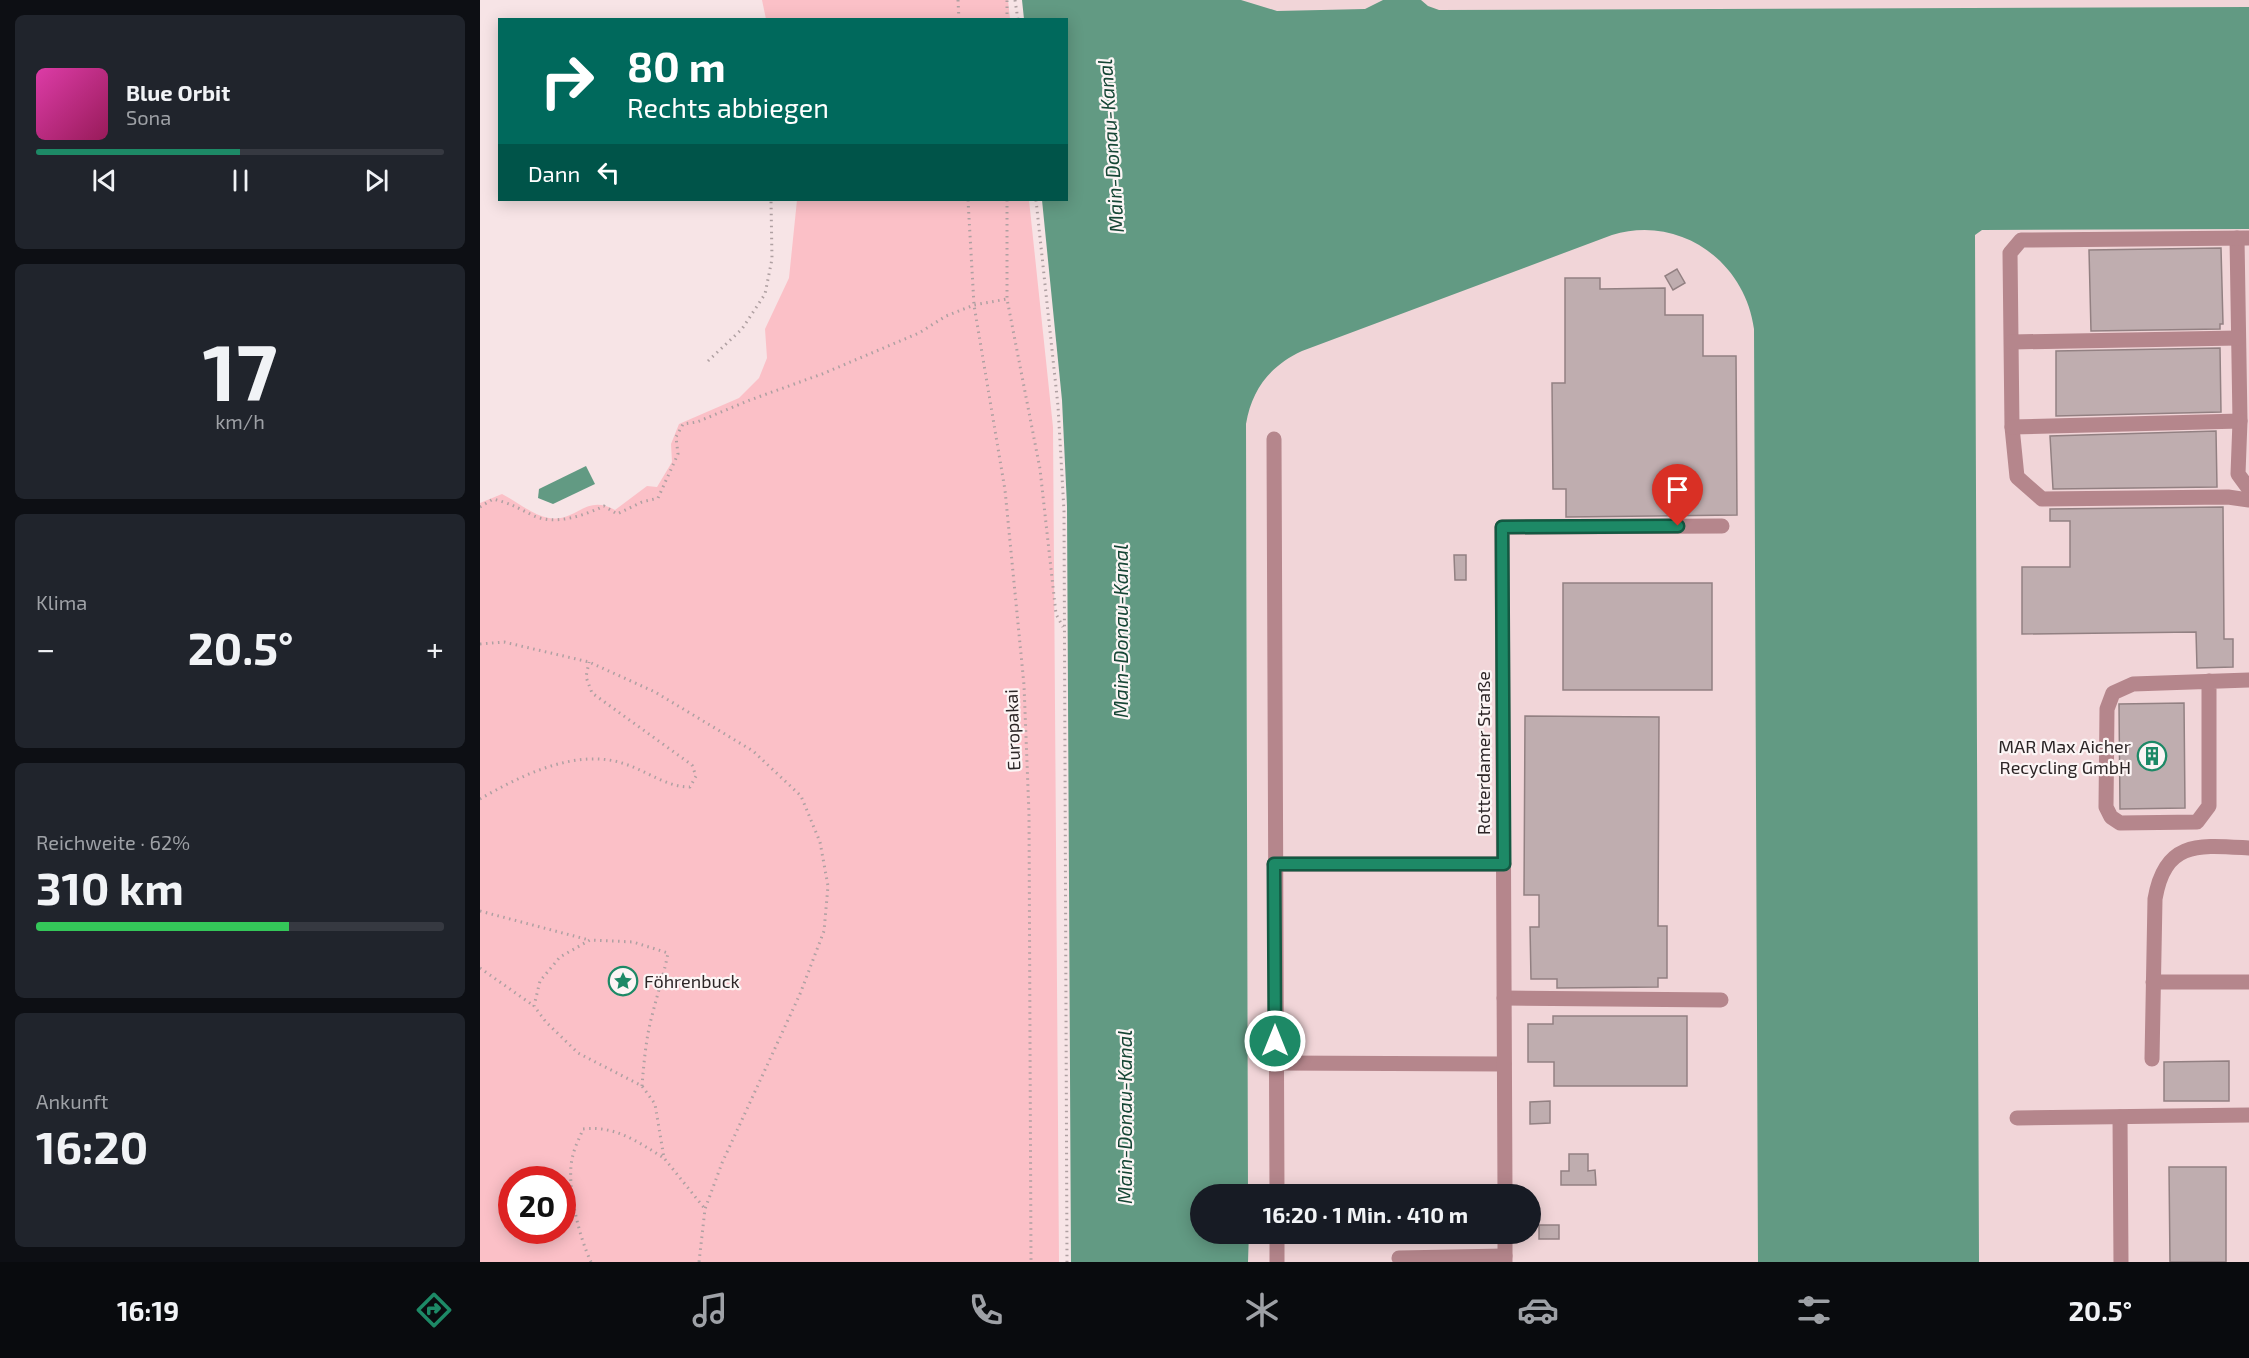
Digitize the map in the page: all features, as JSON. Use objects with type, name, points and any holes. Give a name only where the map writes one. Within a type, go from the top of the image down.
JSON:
[{"type":"street","points":[[2249,489],[2238,474],[2240,421],[2238,338],[2243,238],[2021,240],[2010,253],[2012,427],[2017,477],[2042,499],[2228,497],[2249,500]]},
{"type":"street","points":[[2012,342],[2238,338]]},
{"type":"street","points":[[2012,427],[2240,421]]},
{"type":"street","points":[[1274,439],[1277,1184]]},
{"type":"street","name":"Rotterdamer Straße","points":[[1505,1184],[1502,527],[1722,526]]},
{"type":"street","points":[[2209,681],[2209,806],[2204,814],[2197,822],[2120,822],[2111,817],[2106,807],[2107,709],[2113,693],[2133,684],[2209,681],[2249,680]]},
{"type":"street","points":[[2152,1059],[2155,899],[2159,878],[2169,861],[2182,852],[2200,847],[2249,848]]},
{"type":"street","points":[[1274,864],[1504,864]]},
{"type":"street","points":[[2153,982],[2249,982]]},
{"type":"street","points":[[1504,998],[1721,1000]]},
{"type":"street","points":[[1275,1063],[1504,1064]]},
{"type":"street","points":[[2018,1118],[2249,1115]]},
{"type":"street","points":[[2120,1116],[2121,1262]]},
{"type":"street","points":[[1277,1244],[1278,1262]]},
{"type":"street","points":[[1399,1258],[1505,1259]]},
{"type":"path","points":[[958,0],[959,18]]},
{"type":"path","points":[[1007,0],[1007,18]]},
{"type":"path","points":[[1016,0],[1018,18]]},
{"type":"path","points":[[708,361],[742,329],[765,294],[772,259],[771,201]]},
{"type":"path","name":"Europakai","points":[[968,201],[974,305],[1005,490],[1024,685],[1029,814],[1031,1262]]},
{"type":"path","points":[[1007,201],[1007,299],[1040,469],[1056,614],[1065,629]]},
{"type":"path","points":[[1036,201],[1058,406],[1064,511],[1066,1262]]},
{"type":"path","points":[[480,507],[494,499],[515,504],[533,516],[552,520],[585,515],[604,506],[617,514],[642,502],[658,498],[678,454],[676,437],[683,424],[697,422],[822,374],[919,333],[946,316],[974,305],[1007,299]]},
{"type":"path","points":[[480,644],[504,642],[589,662],[655,692],[753,751],[801,795],[820,842],[828,886],[824,931],[800,994],[722,1163],[705,1209],[699,1262]]},
{"type":"path","points":[[480,800],[545,768],[585,758],[623,763],[677,787],[690,787],[696,776],[692,765],[592,693],[586,677],[589,662]]},
{"type":"path","points":[[480,911],[590,940],[633,942],[668,953],[661,988],[653,1012],[645,1053],[642,1086]]},
{"type":"path","points":[[534,1006],[540,981],[560,957],[590,940]]},
{"type":"path","points":[[480,968],[534,1006],[546,1022],[578,1053],[642,1086],[656,1104],[664,1158]]},
{"type":"path","points":[[591,1262],[585,1250],[572,1189],[572,1157],[583,1129],[597,1127],[621,1132],[664,1158],[705,1209]]},
{"type":"shaded area","points":[[762,0],[1008,0],[1010,18],[766,18]]},
{"type":"shaded area","points":[[1227,0],[2249,0],[2249,1262],[1248,1262],[1249,1244],[1541,1244],[1541,1184],[1248,1184],[1246,441]]},
{"type":"shaded area","points":[[797,201],[1029,201],[1053,427],[1059,1262],[480,1262],[480,503],[502,494],[537,514],[549,518],[566,516],[588,506],[596,505],[615,510],[647,486],[657,487],[672,462],[671,444],[679,424],[739,398],[759,378],[767,358],[765,329],[789,278]]},
{"type":"water","name":"Main-Donau-Kanal","points":[[1022,0],[1241,0],[1277,11],[1365,9],[1383,0],[1421,0],[1428,6],[1439,10],[2249,7],[2249,229],[1982,230],[1975,235],[1979,1262],[1758,1262],[1754,329],[1748,305],[1737,283],[1723,264],[1705,249],[1684,238],[1661,231],[1637,230],[1612,235],[1302,351],[1272,371],[1258,389],[1246,424],[1248,1184],[1190,1184],[1190,1244],[1249,1244],[1248,1262],[1071,1262],[1067,506],[1062,400],[1042,201],[1068,201],[1068,18],[1024,18]]},
{"type":"water","points":[[586,466],[595,484],[553,504],[538,498],[539,489]]},
{"type":"building","points":[[2221,248],[2223,324],[2220,324],[2220,329],[2091,331],[2089,250]]},
{"type":"building","points":[[1677,269],[1685,283],[1673,290],[1665,276]]},
{"type":"building","points":[[1565,278],[1600,278],[1600,289],[1665,288],[1665,315],[1703,315],[1703,356],[1736,356],[1737,515],[1566,517],[1566,489],[1553,489],[1552,383],[1565,383]]},
{"type":"building","points":[[2220,348],[2221,412],[2056,416],[2056,351]]},
{"type":"building","points":[[2216,431],[2217,487],[2053,489],[2050,436]]},
{"type":"building","points":[[2223,507],[2224,639],[2233,639],[2233,667],[2197,668],[2196,632],[2022,634],[2022,567],[2070,567],[2070,521],[2050,521],[2050,509]]},
{"type":"building","points":[[1454,555],[1466,555],[1466,580],[1455,580]]},
{"type":"building","points":[[1563,583],[1712,583],[1712,690],[1563,690]]},
{"type":"building","name":"MAR Max Aicher Recycling GmbH","points":[[2184,703],[2185,808],[2120,809],[2119,704]]},
{"type":"building","points":[[1525,716],[1659,717],[1658,926],[1667,926],[1667,978],[1658,978],[1658,987],[1557,988],[1557,979],[1531,979],[1530,927],[1539,927],[1539,895],[1524,895]]},
{"type":"building","points":[[1553,1016],[1687,1016],[1687,1086],[1554,1086],[1554,1062],[1528,1062],[1528,1024],[1553,1024]]},
{"type":"building","points":[[2229,1061],[2229,1101],[2164,1101],[2164,1062]]},
{"type":"building","points":[[1550,1101],[1550,1123],[1530,1124],[1530,1102]]},
{"type":"building","points":[[1569,1154],[1588,1154],[1588,1171],[1595,1170],[1596,1185],[1561,1185],[1561,1171],[1569,1171]]},
{"type":"building","points":[[2169,1167],[2226,1167],[2226,1262],[2170,1262]]},
{"type":"building","points":[[1541,1225],[1559,1225],[1559,1239],[1541,1239]]},
{"type":"place","name":"MAR Max Aicher Recycling GmbH","points":[[2152,756]]},
{"type":"place","name":"Föhrenbuck","points":[[623,981]]},
{"type":"route","points":[[1275,1041],[1274,864],[1504,864],[1502,527],[1678,526]]}]
